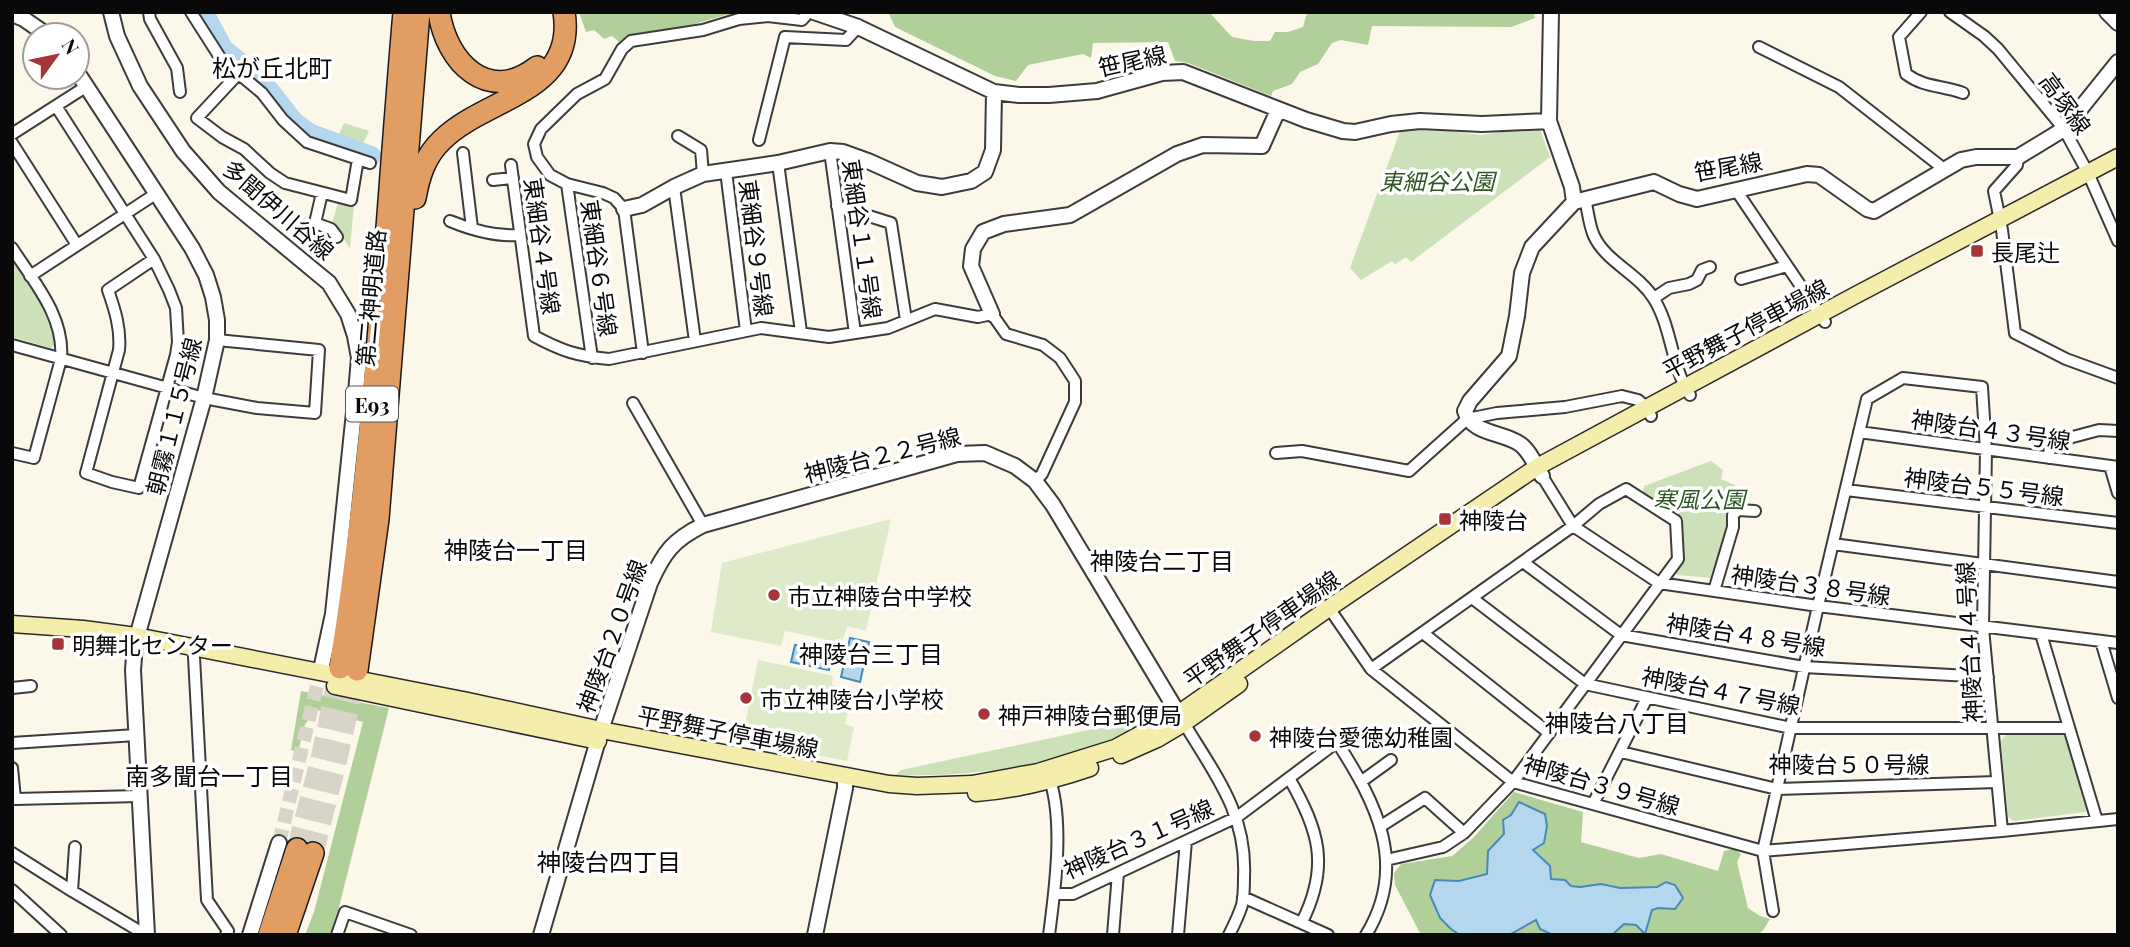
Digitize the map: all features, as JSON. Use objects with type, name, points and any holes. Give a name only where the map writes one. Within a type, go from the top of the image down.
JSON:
[{"type":"highway","name":"第二神明道路","points":[[340,668],[367,465],[402,12]]},
{"type":"highway","name":"第二神明道路","points":[[340,668],[378,519],[419,12]]},
{"type":"highway","points":[[439,12],[452,52],[467,70],[484,79],[505,82],[526,75],[543,60],[554,40],[554,12]]},
{"type":"highway","points":[[401,248],[412,221],[420,173],[432,152],[440,141],[461,124],[514,97],[546,75],[564,43],[564,12]]},
{"type":"highway","points":[[269,935],[297,848]]},
{"type":"highway","points":[[285,935],[297,848]]},
{"type":"main road","name":"平野舞子停車場線","points":[[12,624],[83,629],[599,735],[905,794],[993,792],[1101,764],[1157,739],[1331,612],[1539,471],[1822,318],[2090,178],[2118,157]]},
{"type":"main road","name":"平野舞子停車場線","points":[[2090,178],[2118,169]]},
{"type":"main road","name":"平野舞子停車場線","points":[[12,633],[136,640]]},
{"type":"street","name":"多聞伊川谷線","points":[[111,12],[117,36],[141,86],[183,151],[219,192],[329,283],[348,314],[359,358],[333,614],[340,668]]},
{"type":"street","points":[[149,12],[150,19],[177,68],[180,92]]},
{"type":"street","points":[[191,12],[221,60],[262,93],[283,120],[307,142],[370,163]]},
{"type":"street","points":[[643,353],[624,209],[614,198],[603,193],[568,184],[550,176],[537,157],[534,144],[541,129],[577,94],[605,79],[622,49],[631,41],[702,30],[739,19],[768,16],[802,20],[811,12]]},
{"type":"street","name":"笹尾線","points":[[811,12],[858,27],[994,92],[1049,95],[1097,91],[1162,72],[1183,72],[1278,110],[1333,129],[1355,132],[1420,121],[1482,124],[1549,121]]},
{"type":"street","points":[[1551,12],[1549,121],[1569,178],[1601,247],[1654,298],[1687,391]]},
{"type":"street","points":[[1921,12],[1899,37],[1906,74],[1919,83],[1951,88],[1963,93]]},
{"type":"street","name":"高塚線","points":[[1950,12],[1998,48],[2064,129],[2090,178],[2118,241]]},
{"type":"street","points":[[2107,12],[2118,23]]},
{"type":"street","points":[[759,139],[785,37],[846,40],[858,27]]},
{"type":"street","points":[[1759,47],[1839,87],[1944,169]]},
{"type":"street","points":[[2118,62],[2064,129],[2018,157],[2017,164],[1994,191],[2015,333],[2066,359],[2118,378]]},
{"type":"street","points":[[239,73],[197,118],[244,149],[270,173],[285,183],[351,200],[358,159]]},
{"type":"street","points":[[12,134],[78,91]]},
{"type":"street","name":"朝霧１１５号線","points":[[89,91],[192,248],[206,275],[217,320],[217,340],[204,398],[136,640],[133,670],[146,935]]},
{"type":"street","points":[[624,209],[642,205],[703,174],[778,163],[830,151],[843,152],[868,161],[917,183],[942,187],[971,181],[985,172],[993,150],[994,92]]},
{"type":"street","points":[[55,106],[154,259],[176,308],[178,342],[168,388],[139,488],[86,473],[119,350],[120,337],[115,311],[107,290],[154,259]]},
{"type":"street","points":[[1035,481],[1042,474],[1075,402],[1075,381],[1060,358],[1043,345],[1006,334],[992,314],[971,266],[973,249],[983,232],[1004,224],[1070,215],[1177,154],[1203,145],[1262,146],[1278,110]]},
{"type":"street","points":[[678,136],[701,150],[703,174]]},
{"type":"street","points":[[12,144],[77,245]]},
{"type":"street","name":"東細谷１１号線","points":[[830,151],[855,333]]},
{"type":"street","points":[[463,153],[472,228]]},
{"type":"street","name":"笹尾線","points":[[1579,200],[1654,182],[1697,199],[1807,174],[1819,175],[1867,209],[1874,211],[1961,160],[1976,157],[2018,157]]},
{"type":"street","points":[[778,163],[800,332]]},
{"type":"street","name":"東細谷４号線","points":[[511,165],[534,336],[563,351],[609,359],[761,328],[829,337],[888,328],[934,309],[978,317],[992,314]]},
{"type":"street","name":"東細谷９号線","points":[[726,171],[746,331]]},
{"type":"street","points":[[494,180],[513,178]]},
{"type":"street","name":"東細谷６号線","points":[[568,184],[592,358]]},
{"type":"street","points":[[674,187],[695,341]]},
{"type":"street","points":[[1736,190],[1822,318]]},
{"type":"street","points":[[30,276],[157,193]]},
{"type":"street","points":[[322,193],[314,223],[331,229],[337,237]]},
{"type":"street","points":[[1539,471],[1520,444],[1478,427],[1467,419],[1465,411],[1470,401],[1509,356],[1522,273],[1532,247],[1579,200]]},
{"type":"street","points":[[837,206],[891,223],[905,320]]},
{"type":"street","points":[[450,221],[509,236],[520,235]]},
{"type":"street","points":[[12,248],[51,309],[60,332],[62,347],[34,458],[12,453]]},
{"type":"street","points":[[1741,279],[1787,266]]},
{"type":"street","points":[[1654,298],[1669,288],[1689,284],[1702,270],[1710,267]]},
{"type":"street","points":[[12,345],[204,398],[257,408],[315,413],[319,350],[217,340]]},
{"type":"street","name":"神陵台４４号線","points":[[1859,432],[1867,399],[1903,378],[1982,387],[1986,450],[1983,628],[2001,831]]},
{"type":"street","points":[[1276,453],[1302,451],[1409,471],[1467,419],[1497,413],[1565,407],[1622,396],[1638,400],[1648,412]]},
{"type":"street","points":[[633,403],[703,525]]},
{"type":"street","points":[[2049,458],[2050,443],[2099,430],[2118,431]]},
{"type":"street","points":[[1773,911],[1763,851],[1859,432]]},
{"type":"street","name":"神陵台４３号線","points":[[1859,432],[2114,467]]},
{"type":"street","name":"神陵台２２号線","points":[[703,525],[957,454],[985,453],[1015,466],[1035,481],[1053,505],[1181,719]]},
{"type":"street","points":[[2114,467],[2118,493]]},
{"type":"street","name":"神陵台３８号線","points":[[1539,471],[1573,526],[1659,583],[1983,628],[2118,643]]},
{"type":"street","points":[[1371,669],[1573,526],[1599,504],[1626,489],[1676,521],[1678,559],[1513,782],[1464,832],[1443,847],[1386,860]]},
{"type":"street","name":"神陵台５５号線","points":[[1846,490],[2118,523]]},
{"type":"street","points":[[1714,591],[1733,527],[1733,515],[1738,510],[1755,511]]},
{"type":"street","name":"神陵台２０号線","points":[[541,935],[599,735],[650,583],[669,549],[683,535],[703,525]]},
{"type":"street","points":[[1833,544],[2118,582]]},
{"type":"street","name":"神陵台４８号線","points":[[1523,562],[1621,635],[1804,667],[1988,677]]},
{"type":"street","name":"神陵台４７号線","points":[[1472,598],[1585,684],[1647,698],[1790,728],[2069,728]]},
{"type":"street","name":"神陵台３９号線","points":[[1331,612],[1371,669],[1513,782],[1763,851],[2118,819]]},
{"type":"street","points":[[1423,633],[1549,733]]},
{"type":"street","points":[[2041,635],[2097,821]]},
{"type":"street","points":[[2101,641],[2118,698]]},
{"type":"street","points":[[194,652],[207,900],[228,931],[226,935]]},
{"type":"street","points":[[12,688],[31,685]]},
{"type":"street","points":[[1593,804],[1647,698]]},
{"type":"street","points":[[1181,719],[1231,801],[1237,817],[1245,858],[1243,897],[1242,906],[1229,935]]},
{"type":"street","points":[[12,743],[136,735]]},
{"type":"street","name":"神陵台３１号線","points":[[1054,894],[1073,894],[1237,817],[1337,742],[1362,781]]},
{"type":"street","name":"神陵台５０号線","points":[[1621,752],[1777,789],[1997,782]]},
{"type":"street","points":[[1366,935],[1380,904],[1386,882],[1386,845],[1362,781],[1391,760]]},
{"type":"street","points":[[12,768],[15,799],[139,796]]},
{"type":"street","points":[[1048,776],[1058,853],[1049,935]]},
{"type":"street","points":[[1289,778],[1305,806],[1315,833],[1318,860],[1316,886],[1302,922]]},
{"type":"street","points":[[815,935],[845,783]]},
{"type":"street","points":[[1381,826],[1425,798],[1464,832]]},
{"type":"street","points":[[1178,935],[1186,841]]},
{"type":"street","points":[[72,891],[75,847]]},
{"type":"street","points":[[250,935],[297,848]]},
{"type":"street","points":[[12,853],[146,935]]},
{"type":"street","points":[[1113,935],[1118,873]]},
{"type":"street","points":[[12,890],[61,935]]},
{"type":"street","points":[[1243,897],[1328,935]]},
{"type":"street","points":[[337,935],[345,912],[384,930],[411,935]]},
{"type":"green space","points":[[579,12],[736,12],[691,25],[627,35],[619,42],[612,36],[604,39],[594,30],[586,32]]},
{"type":"green space","points":[[888,12],[1209,12],[1232,37],[1254,41],[1270,41],[1275,32],[1288,32],[1303,27],[1309,12],[1533,12],[1535,18],[1511,27],[1372,26],[1368,45],[1341,40],[1332,43],[1318,64],[1300,72],[1292,84],[1273,91],[1271,96],[1188,63],[1175,61],[1168,42],[1093,43],[1091,58],[1083,54],[1028,65],[1016,81],[995,76],[895,27]]},
{"type":"green space","points":[[344,123],[369,131],[361,148],[336,140]]},
{"type":"green space","name":"東細谷公園","points":[[1421,128],[1482,135],[1517,129],[1540,129],[1550,157],[1411,262],[1406,257],[1395,264],[1392,261],[1361,280],[1350,268],[1400,131]]},
{"type":"green space","points":[[338,202],[354,205],[350,248],[332,223]]},
{"type":"green space","points":[[12,259],[53,326],[57,343],[51,348],[12,337]]},
{"type":"green space","name":"寒風公園","points":[[1711,461],[1723,470],[1721,479],[1735,485],[1734,503],[1726,516],[1713,578],[1677,575],[1675,570],[1684,558],[1683,522],[1643,494],[1644,486]]},
{"type":"green space","points":[[891,519],[866,631],[847,626],[842,643],[785,631],[781,646],[711,632],[722,563]]},
{"type":"green space","points":[[758,660],[833,676],[832,685],[853,690],[845,724],[854,727],[847,761],[742,740]]},
{"type":"green space","points":[[301,691],[389,708],[332,935],[305,935],[314,912],[363,722],[317,710],[305,724],[298,752],[291,750]]},
{"type":"green space","points":[[1140,719],[1145,724],[1115,738],[1024,765],[961,774],[895,775],[901,770]]},
{"type":"green space","points":[[2008,732],[2061,732],[2068,738],[2088,806],[2086,812],[2014,821],[2008,817],[2001,741]]},
{"type":"green space","points":[[1514,792],[1583,812],[1581,842],[1639,858],[1661,854],[1718,871],[1724,851],[1734,849],[1741,854],[1737,862],[1748,908],[1770,919],[1758,935],[1421,935],[1395,885],[1394,873],[1401,864],[1452,856],[1473,838]]},
{"type":"water","points":[[850,638],[869,642],[860,682],[841,677]]},
{"type":"water","points":[[795,645],[833,652],[829,670],[791,662]]},
{"type":"water","points":[[1519,802],[1545,814],[1547,826],[1544,843],[1533,850],[1550,866],[1551,879],[1565,880],[1571,886],[1580,887],[1601,884],[1620,888],[1657,887],[1666,882],[1675,885],[1683,898],[1675,909],[1652,910],[1645,934],[1636,925],[1624,924],[1612,935],[1551,934],[1540,929],[1536,920],[1509,935],[1460,935],[1440,918],[1430,895],[1435,880],[1459,881],[1487,874],[1488,851],[1504,834],[1503,820],[1511,815]]},
{"type":"waterway","points":[[204,12],[224,49],[260,78],[294,121],[310,133],[372,156]]},
{"type":"tunnel","points":[[279,843],[322,665]]},
{"type":"tunnel","points":[[297,849],[321,759],[340,668]]},
{"type":"tunnel","points":[[313,853],[357,670]]},
{"type":"place","name":"長尾辻","points":[[1977,251]]},
{"type":"place","name":"神陵台","points":[[1445,519]]},
{"type":"place","name":"市立神陵台中学校","points":[[774,595]]},
{"type":"place","name":"明舞北センター","points":[[58,644]]},
{"type":"place","name":"市立神陵台小学校","points":[[746,698]]},
{"type":"place","name":"神戸神陵台郵便局","points":[[984,714]]},
{"type":"place","name":"神陵台愛徳幼稚園","points":[[1255,736]]},
{"type":"district","name":"松が丘北町","points":[[272,67]]},
{"type":"district","name":"神陵台一丁目","points":[[516,549]]},
{"type":"district","name":"神陵台二丁目","points":[[1162,560]]},
{"type":"district","name":"神陵台三丁目","points":[[871,653]]},
{"type":"district","name":"神陵台八丁目","points":[[1617,722]]},
{"type":"district","name":"南多聞台一丁目","points":[[209,775]]},
{"type":"district","name":"神陵台四丁目","points":[[609,861]]}]
